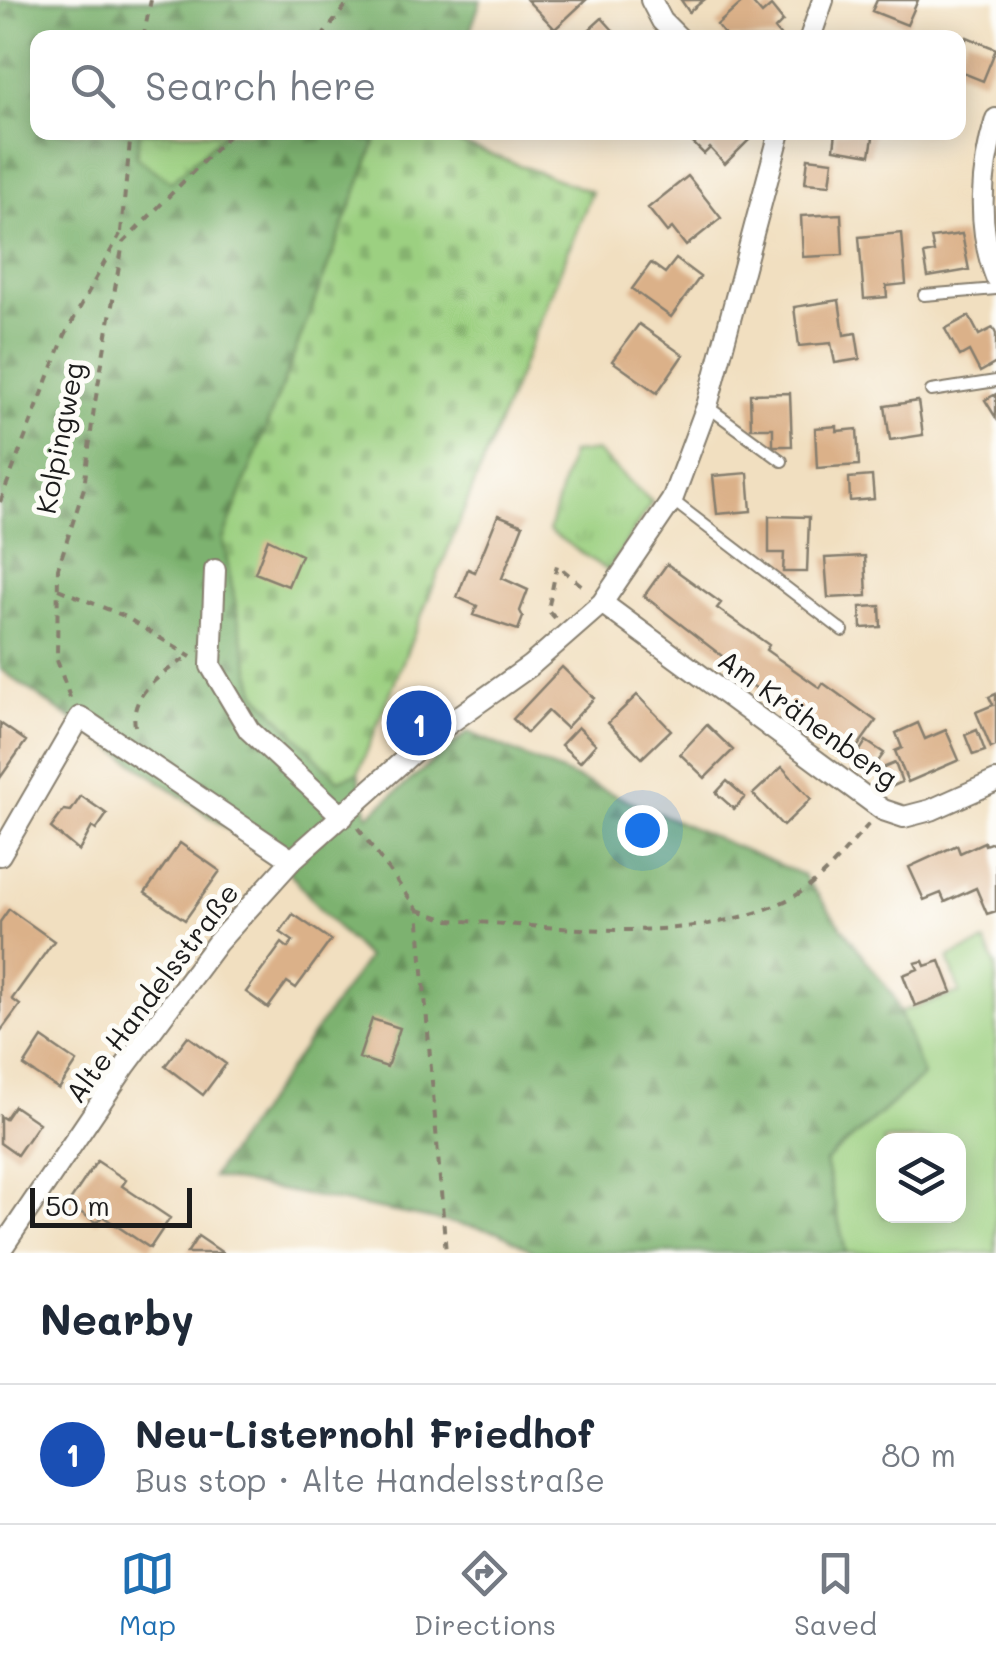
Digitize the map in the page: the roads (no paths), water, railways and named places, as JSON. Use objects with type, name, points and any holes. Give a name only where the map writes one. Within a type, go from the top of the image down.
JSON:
[{"type":"street","points":[[650,0],[671,30]]},
{"type":"street","points":[[813,30],[823,0]]},
{"type":"street","points":[[996,119],[983,174],[982,204],[996,277]]},
{"type":"street","name":"Alte Handelsstraße","points":[[0,1251],[126,1065],[216,943],[292,860],[430,737],[530,666],[602,603],[672,500],[707,406],[778,140]]},
{"type":"street","points":[[215,570],[212,666],[249,730],[344,815]]},
{"type":"street","name":"Am Krähenberg","points":[[602,603],[883,810],[904,816],[930,810],[996,781]]},
{"type":"street","points":[[0,855],[80,717],[292,860]]},
{"type":"lane","points":[[924,295],[996,288]]},
{"type":"lane","points":[[932,391],[996,381]]},
{"type":"lane","points":[[707,406],[782,460]]},
{"type":"lane","points":[[672,500],[843,631]]},
{"type":"place","name":"Neu-Listernohl Friedhof","points":[[419,723]]}]
